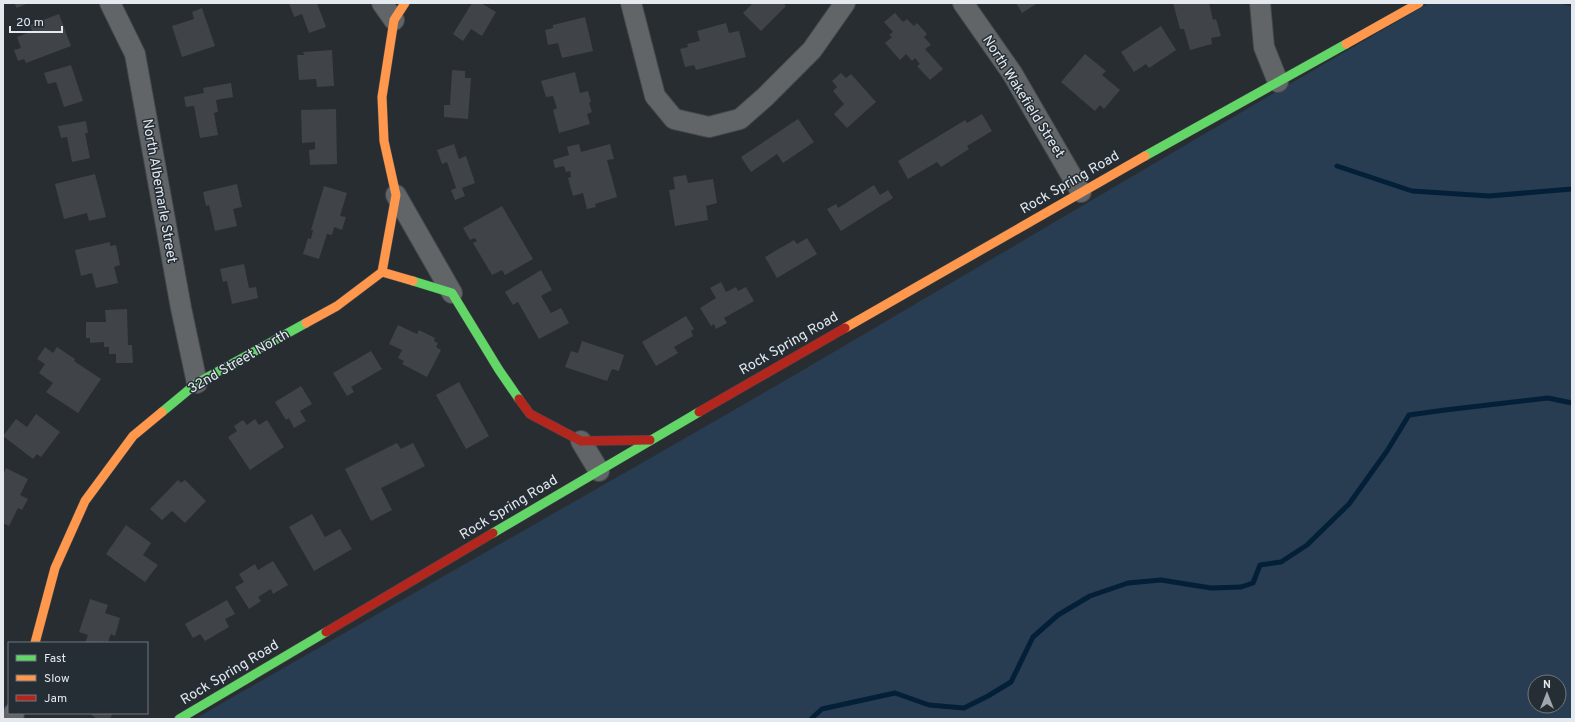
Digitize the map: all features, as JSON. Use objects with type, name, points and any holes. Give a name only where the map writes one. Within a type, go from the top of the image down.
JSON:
[{"type":"street","name":"North Albemarle Street","points":[[110,3],[135,54],[180,308],[197,383]]},
{"type":"street","points":[[382,3],[394,20]]},
{"type":"street","points":[[405,3],[394,20],[382,97],[384,141],[396,195],[452,293],[499,370],[530,414],[581,441],[652,440]]},
{"type":"street","points":[[631,3],[655,96],[674,119],[709,127],[740,118],[765,97],[812,50],[845,3]]},
{"type":"street","name":"North Wakefield Street","points":[[963,3],[1012,73],[1081,192]]},
{"type":"street","points":[[1260,3],[1264,47],[1278,82]]},
{"type":"street","name":"Rock Spring Road","points":[[179,719],[652,440],[1081,192],[1419,3]]},
{"type":"street","points":[[396,195],[382,272],[452,293]]},
{"type":"street","name":"32nd Street North","points":[[35,642],[55,568],[85,501],[133,436],[197,383],[337,306],[382,272]]},
{"type":"street","points":[[581,441],[599,471]]},
{"type":"shaded area","points":[[1429,3],[1558,3],[1572,7],[1572,719],[195,719],[648,460]]},
{"type":"building","points":[[14,3],[28,3],[17,8]]},
{"type":"building","points":[[289,3],[317,3],[326,27],[309,33],[302,14],[294,17]]},
{"type":"building","points":[[472,3],[481,3],[496,12],[482,36],[471,29],[463,41],[453,34]]},
{"type":"building","points":[[753,3],[783,3],[786,6],[761,31],[743,13]]},
{"type":"building","points":[[1016,3],[1036,3],[1036,4],[1022,13]]},
{"type":"building","points":[[1173,3],[1209,3],[1213,20],[1216,19],[1221,36],[1211,38],[1212,44],[1190,50],[1184,29],[1180,29]]},
{"type":"building","points":[[202,8],[215,46],[182,57],[172,26],[194,19],[192,12]]},
{"type":"building","points":[[895,13],[903,22],[907,19],[914,26],[917,23],[927,34],[924,37],[931,45],[925,49],[943,69],[930,80],[917,66],[920,64],[915,58],[912,61],[906,54],[900,60],[885,43],[892,37],[889,35],[893,32],[884,22]]},
{"type":"building","points":[[59,14],[71,46],[26,63],[24,59],[18,61],[14,50],[21,48],[17,37],[32,31],[30,25]]},
{"type":"building","points":[[585,17],[593,51],[562,58],[558,43],[548,45],[545,30],[553,28],[553,25]]},
{"type":"building","points":[[726,23],[729,33],[739,31],[746,57],[696,70],[694,65],[685,67],[680,49],[688,47],[687,44],[700,41],[697,31]]},
{"type":"building","points":[[1161,26],[1176,50],[1149,68],[1146,64],[1134,72],[1121,52]]},
{"type":"building","points":[[332,50],[334,86],[317,87],[316,79],[299,80],[297,55],[304,55],[303,52]]},
{"type":"building","points":[[1085,54],[1106,71],[1102,75],[1120,90],[1104,109],[1100,105],[1095,111],[1061,82]]},
{"type":"building","points":[[71,65],[83,101],[64,107],[56,82],[48,84],[44,73]]},
{"type":"building","points":[[452,70],[465,71],[465,78],[471,78],[468,119],[444,117],[444,105],[450,105]]},
{"type":"building","points":[[575,72],[580,93],[588,91],[591,102],[589,103],[592,112],[587,114],[590,124],[559,133],[553,110],[557,108],[553,96],[546,97],[541,81]]},
{"type":"building","points":[[841,73],[846,78],[851,74],[876,102],[847,128],[834,114],[844,104],[833,91],[837,87],[832,81]]},
{"type":"building","points":[[231,83],[233,97],[216,100],[218,112],[214,113],[218,135],[200,138],[194,106],[186,107],[184,97],[204,93],[203,88]]},
{"type":"building","points":[[336,109],[337,164],[310,165],[309,150],[315,149],[315,142],[302,143],[301,110]]},
{"type":"building","points":[[982,114],[992,131],[967,146],[969,149],[941,167],[937,162],[908,179],[898,161],[965,120],[967,123]]},
{"type":"building","points":[[798,119],[814,142],[783,163],[777,154],[751,172],[741,157]]},
{"type":"building","points":[[86,121],[88,133],[85,133],[90,158],[72,162],[67,137],[61,138],[58,126]]},
{"type":"building","points":[[454,144],[459,159],[466,156],[475,183],[462,188],[465,196],[455,200],[451,190],[456,188],[447,162],[442,164],[437,150]]},
{"type":"building","points":[[579,144],[581,152],[610,144],[614,159],[607,160],[617,197],[595,204],[596,207],[587,209],[583,193],[573,196],[568,178],[571,177],[570,171],[566,172],[564,166],[555,168],[553,160],[569,155],[567,147]]},
{"type":"building","points":[[95,174],[106,217],[89,221],[87,213],[64,219],[55,184]]},
{"type":"building","points":[[686,175],[688,183],[713,179],[717,203],[706,206],[708,220],[675,226],[669,190],[675,189],[673,177]]},
{"type":"building","points":[[237,184],[242,207],[233,209],[237,226],[215,231],[209,205],[206,206],[203,192]]},
{"type":"building","points":[[874,185],[880,195],[888,190],[893,198],[841,231],[827,209],[836,204],[838,208]]},
{"type":"building","points":[[324,186],[347,193],[340,216],[346,217],[342,230],[334,227],[332,235],[327,234],[319,259],[303,254],[308,238],[311,239],[313,230],[311,230]]},
{"type":"building","points":[[502,206],[533,259],[505,275],[502,270],[492,275],[473,243],[477,241],[475,238],[470,240],[463,228]]},
{"type":"building","points":[[807,238],[817,254],[777,278],[765,257],[794,240],[797,244]]},
{"type":"building","points":[[110,242],[110,246],[116,245],[120,265],[114,267],[118,283],[96,288],[92,273],[81,276],[75,250]]},
{"type":"building","points":[[244,264],[249,288],[256,287],[258,298],[232,304],[227,281],[223,282],[220,269]]},
{"type":"building","points":[[541,270],[552,290],[541,296],[551,313],[561,308],[569,323],[539,339],[518,302],[513,305],[505,292]]},
{"type":"building","points":[[721,282],[726,292],[736,287],[738,291],[746,287],[754,301],[724,318],[727,323],[716,329],[714,324],[711,326],[700,308],[716,298],[710,288]]},
{"type":"building","points":[[127,309],[128,345],[132,345],[133,363],[116,363],[116,354],[109,354],[109,347],[104,347],[104,342],[90,343],[90,338],[86,338],[86,322],[106,322],[105,310]]},
{"type":"building","points":[[686,316],[694,329],[691,331],[693,336],[674,347],[678,353],[656,366],[642,342]]},
{"type":"building","points":[[398,325],[417,334],[419,330],[435,338],[434,341],[438,343],[436,347],[441,350],[427,377],[402,364],[404,361],[398,358],[402,350],[389,344]]},
{"type":"building","points":[[582,341],[624,355],[619,371],[612,369],[607,381],[565,367],[571,351],[578,353]]},
{"type":"building","points":[[45,347],[53,353],[57,347],[75,359],[74,361],[101,379],[78,413],[46,392],[53,383],[39,373],[45,364],[37,359]]},
{"type":"building","points":[[371,351],[382,369],[351,387],[354,392],[347,396],[333,373]]},
{"type":"building","points":[[459,382],[489,436],[466,449],[436,395]]},
{"type":"building","points":[[301,386],[312,404],[300,411],[306,421],[294,428],[289,418],[286,420],[275,402]]},
{"type":"building","points":[[36,414],[60,432],[41,457],[37,454],[33,459],[3,436],[16,419],[27,427]]},
{"type":"building","points":[[255,419],[259,425],[267,420],[284,447],[250,470],[228,437],[237,431],[234,426],[243,420],[247,425]]},
{"type":"building","points":[[397,443],[401,449],[413,443],[425,466],[381,488],[392,510],[371,521],[345,469]]},
{"type":"building","points":[[6,468],[28,479],[20,495],[28,499],[22,510],[18,508],[9,526],[3,523],[3,475]]},
{"type":"building","points":[[178,480],[181,483],[185,480],[206,501],[185,523],[172,511],[162,520],[150,509]]},
{"type":"building","points":[[312,514],[325,537],[340,529],[352,549],[314,571],[289,527]]},
{"type":"building","points":[[126,525],[151,543],[143,555],[158,565],[145,582],[106,554]]},
{"type":"building","points":[[273,561],[288,585],[273,594],[271,589],[258,597],[261,601],[249,609],[235,587],[244,582],[239,574],[255,564],[258,570]]},
{"type":"building","points":[[90,599],[108,605],[105,613],[120,618],[115,636],[111,634],[108,642],[85,642],[88,635],[79,632]]},
{"type":"building","points":[[227,600],[235,614],[225,619],[229,627],[205,641],[200,634],[193,638],[185,624]]},
{"type":"building","points":[[90,714],[112,715],[110,719],[97,719]]},
{"type":"waterway","points":[[1337,166],[1412,191],[1489,196],[1572,189]]},
{"type":"waterway","points":[[811,719],[822,709],[895,693],[929,705],[964,708],[1011,682],[1033,637],[1058,615],[1090,596],[1128,583],[1161,580],[1211,588],[1241,587],[1253,583],[1260,565],[1281,562],[1307,545],[1349,504],[1387,451],[1409,415],[1548,398],[1572,403]]},
{"type":"traffic: fast","points":[[1145,156],[1346,44]]},
{"type":"traffic: fast","points":[[413,281],[452,293],[499,370],[519,399]]},
{"type":"traffic: fast","points":[[162,412],[197,383],[306,323]]},
{"type":"traffic: fast","points":[[493,533],[699,412]]},
{"type":"traffic: fast","points":[[179,719],[326,632]]},
{"type":"traffic: slow","points":[[405,3],[394,20],[382,97],[384,141],[396,195],[382,272],[413,281]]},
{"type":"traffic: slow","points":[[1346,44],[1419,3]]},
{"type":"traffic: slow","points":[[845,328],[1145,156]]},
{"type":"traffic: slow","points":[[306,323],[337,306],[382,272]]},
{"type":"traffic: slow","points":[[35,642],[55,568],[85,501],[133,436],[162,412]]},
{"type":"traffic: jam","points":[[699,412],[845,328]]},
{"type":"traffic: jam","points":[[519,399],[530,414],[581,441],[650,440]]},
{"type":"traffic: jam","points":[[326,632],[493,533]]}]
